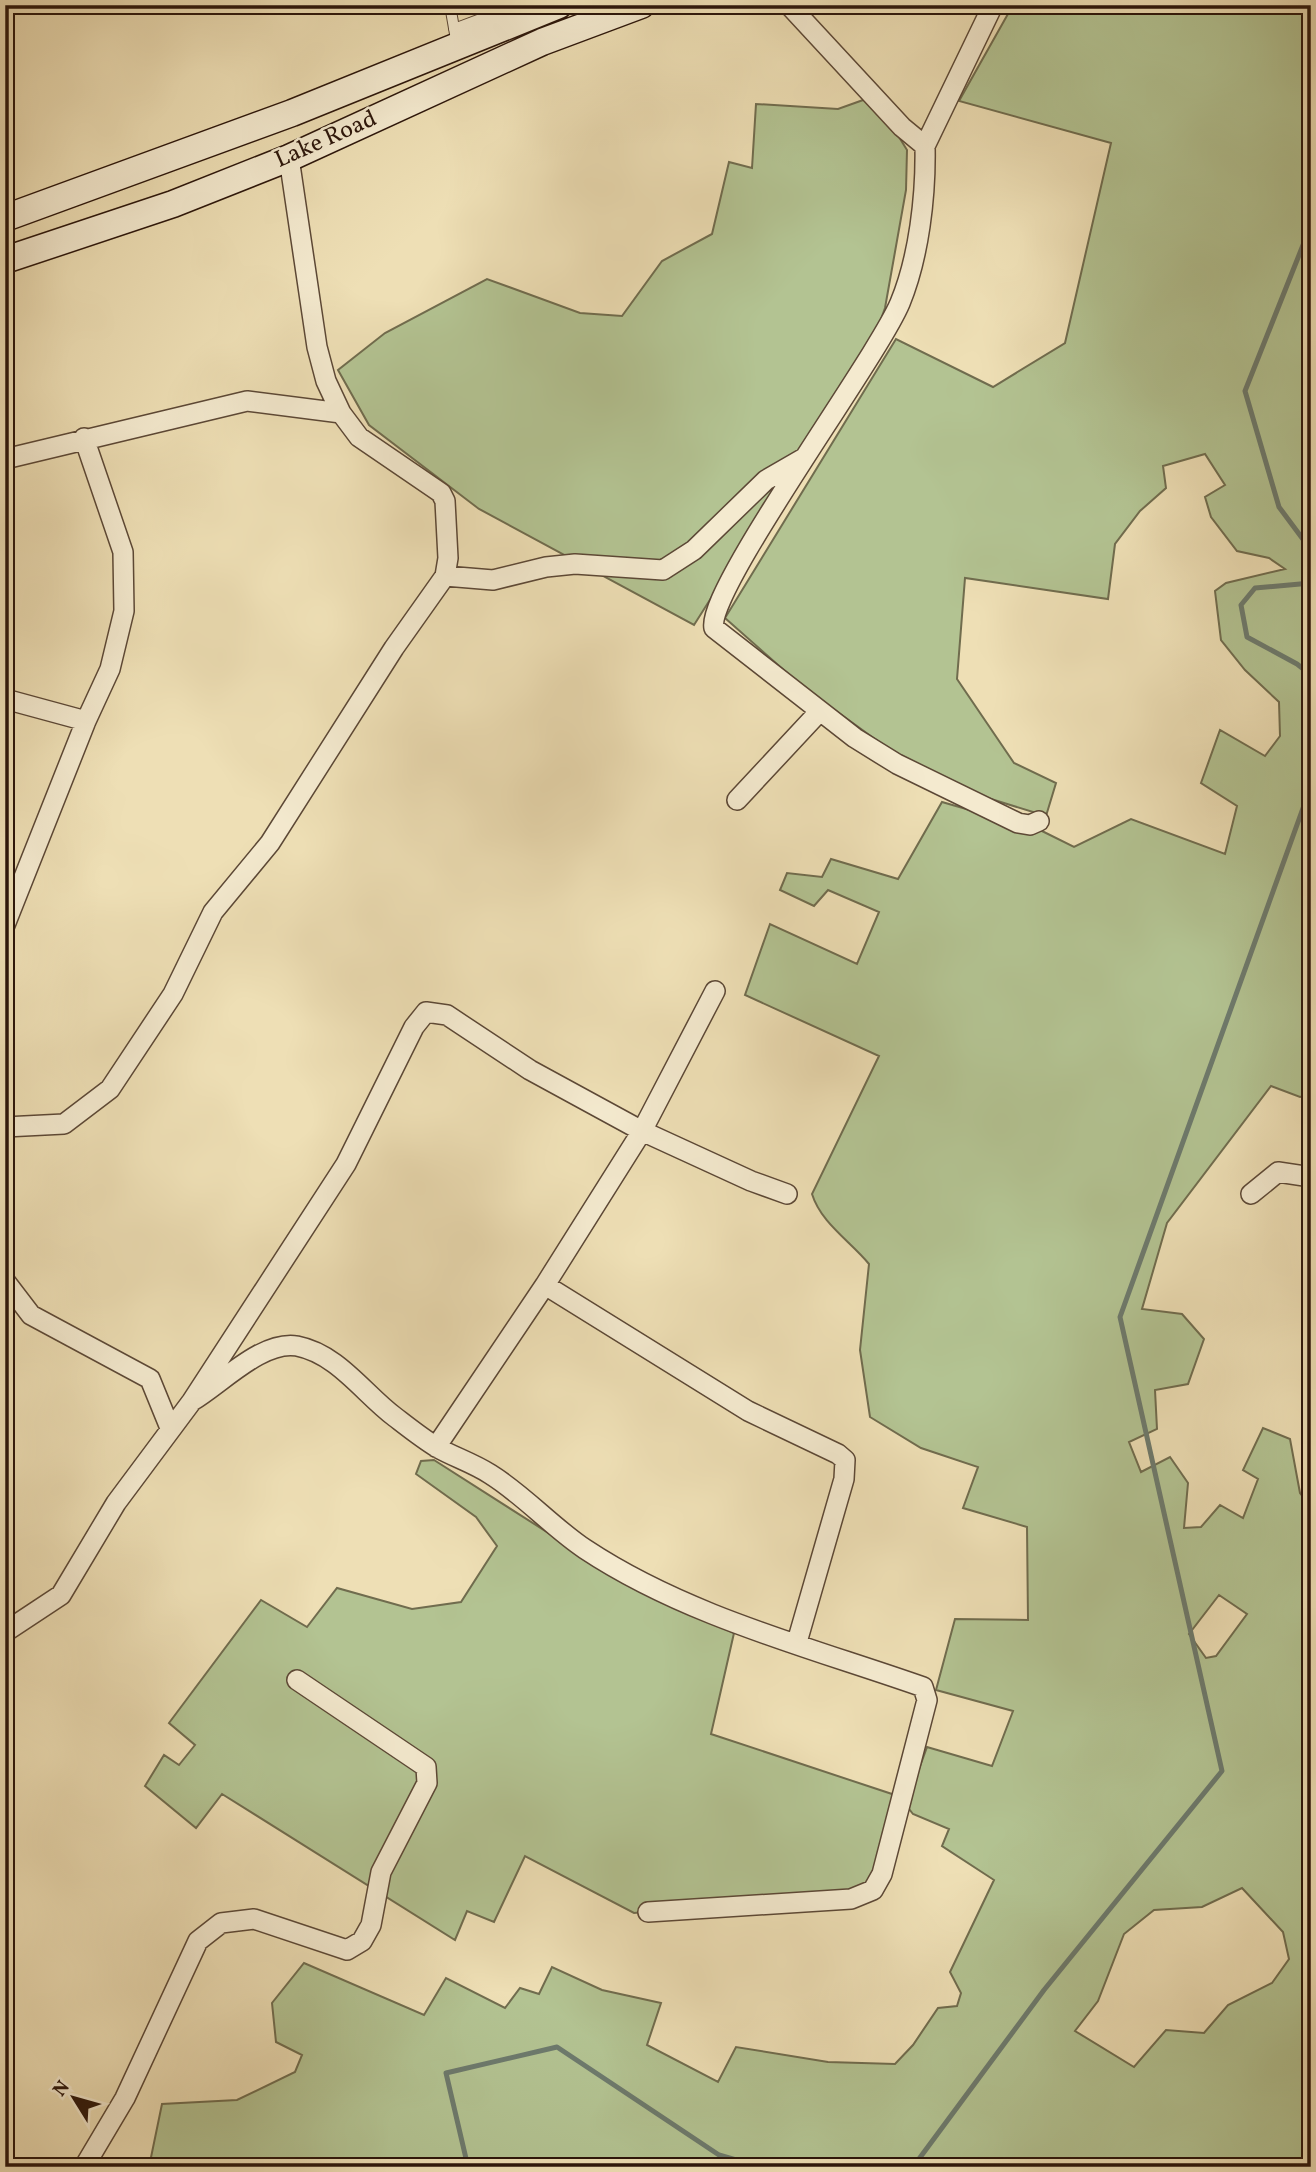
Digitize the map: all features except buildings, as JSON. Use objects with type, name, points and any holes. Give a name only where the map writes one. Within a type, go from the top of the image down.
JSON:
[{"type":"main road","name":"Lake Road","points":[[5,260],[173,204],[289,158],[542,42],[641,5]]},
{"type":"main road","name":"Lake Road","points":[[5,218],[292,113],[455,37],[549,7]]},
{"type":"street","points":[[789,5],[902,127],[926,146]]},
{"type":"street","points":[[993,5],[926,146],[918,228],[904,292],[886,333],[746,552],[715,610],[713,622],[719,634],[820,712],[897,764],[1018,823],[1030,825],[1040,821]]},
{"type":"street","points":[[5,1128],[64,1124],[110,1089],[173,994],[213,912],[278,832],[394,648],[445,576],[447,522],[442,493],[359,437],[341,413],[326,382],[317,347],[289,158]]},
{"type":"street","points":[[5,459],[247,401],[341,413]]},
{"type":"street","points":[[5,925],[86,720],[118,647],[125,580],[123,552],[113,515],[84,438]]},
{"type":"street","points":[[445,576],[493,580],[545,567],[575,564],[663,570],[694,550],[766,480],[807,456]]},
{"type":"street","points":[[5,699],[86,720]]},
{"type":"street","points":[[737,800],[820,712]]},
{"type":"street","points":[[436,1447],[545,1285],[642,1131],[715,991]]},
{"type":"street","points":[[5,1632],[61,1595],[116,1503],[192,1401],[346,1164],[414,1027],[426,1012],[447,1015],[530,1070],[642,1131],[751,1181],[787,1194]]},
{"type":"street","points":[[1251,1194],[1278,1172],[1311,1177]]},
{"type":"street","points":[[5,1281],[31,1315],[150,1379],[170,1428]]},
{"type":"street","points":[[545,1285],[748,1411],[838,1454],[845,1460],[844,1479],[797,1642]]},
{"type":"street","points":[[192,1401],[272,1348],[295,1346],[313,1351],[358,1381],[392,1415],[436,1447],[490,1474],[586,1549],[637,1578],[682,1602],[923,1687],[927,1700],[882,1874],[873,1890],[851,1899],[648,1912]]},
{"type":"street","points":[[83,2167],[125,2098],[198,1941],[221,1923],[254,1919],[347,1950],[362,1941],[371,1925],[381,1872],[427,1783],[426,1767],[297,1680]]},
{"type":"lane","points":[[450,5],[455,37],[518,5]]},
{"type":"green space","points":[[1013,5],[1311,5],[1311,1094],[1300,1097],[1271,1086],[1167,1223],[1142,1309],[1182,1314],[1204,1339],[1188,1384],[1155,1390],[1157,1429],[1129,1442],[1141,1472],[1170,1457],[1188,1483],[1184,1528],[1201,1527],[1220,1505],[1243,1518],[1258,1479],[1243,1470],[1263,1428],[1290,1439],[1300,1493],[1311,1507],[1311,2154],[1300,2167],[149,2167],[162,2104],[237,2100],[295,2072],[302,2055],[276,2042],[272,2003],[304,1963],[424,2015],[446,1978],[505,2008],[520,1988],[539,1994],[552,1967],[602,1990],[661,2003],[647,2045],[718,2082],[736,2047],[828,2062],[895,2064],[913,2045],[938,2008],[957,2006],[961,1993],[950,1972],[994,1880],[942,1846],[949,1829],[913,1814],[906,1805],[927,1747],[992,1766],[1013,1711],[936,1690],[955,1619],[1028,1620],[1027,1527],[963,1508],[978,1467],[921,1448],[870,1417],[860,1350],[869,1264],[829,1223],[812,1194],[879,1056],[745,995],[770,924],[857,964],[879,912],[828,890],[814,906],[780,890],[787,873],[822,877],[831,859],[898,879],[942,802],[1042,831],[1074,847],[1131,819],[1225,854],[1237,806],[1201,783],[1220,730],[1265,756],[1280,736],[1279,702],[1245,670],[1221,640],[1215,591],[1226,583],[1285,569],[1269,558],[1237,551],[1211,517],[1205,497],[1225,485],[1205,454],[1163,466],[1166,488],[1140,511],[1115,544],[1108,599],[965,578],[957,679],[1014,763],[1056,783],[1046,816],[962,790],[897,755],[803,687],[725,618],[896,339],[993,387],[1065,343],[1111,143],[959,101]],"holes":[[[1219,1595],[1247,1614],[1216,1656],[1206,1658],[1189,1634]],[[1242,1888],[1283,1932],[1289,1959],[1272,1983],[1228,2005],[1204,2033],[1166,2030],[1134,2067],[1075,2031],[1098,2001],[1124,1934],[1154,1910],[1202,1907]]]},
{"type":"green space","points":[[866,99],[891,124],[907,150],[906,190],[885,308],[872,344],[694,625],[479,509],[369,425],[338,370],[385,333],[487,279],[580,313],[622,316],[662,261],[712,234],[729,162],[752,168],[756,104],[838,109]]},
{"type":"green space","points":[[434,1460],[619,1578],[734,1633],[711,1734],[895,1795],[873,1879],[853,1893],[634,1913],[525,1856],[494,1922],[467,1911],[455,1940],[222,1794],[196,1828],[145,1786],[164,1755],[179,1765],[195,1745],[169,1723],[261,1600],[307,1627],[337,1588],[412,1609],[461,1602],[497,1546],[476,1517],[416,1474],[421,1461]]},
{"type":"waterway","points":[[1311,225],[1245,391],[1279,507],[1311,550]]},
{"type":"waterway","points":[[1311,583],[1255,588],[1241,605],[1247,637],[1297,664],[1311,675]]},
{"type":"waterway","points":[[913,2167],[1044,1990],[1222,1771],[1120,1317],[1311,786]]},
{"type":"waterway","points":[[468,2167],[446,2073],[557,2047],[719,2155],[760,2167]]}]
